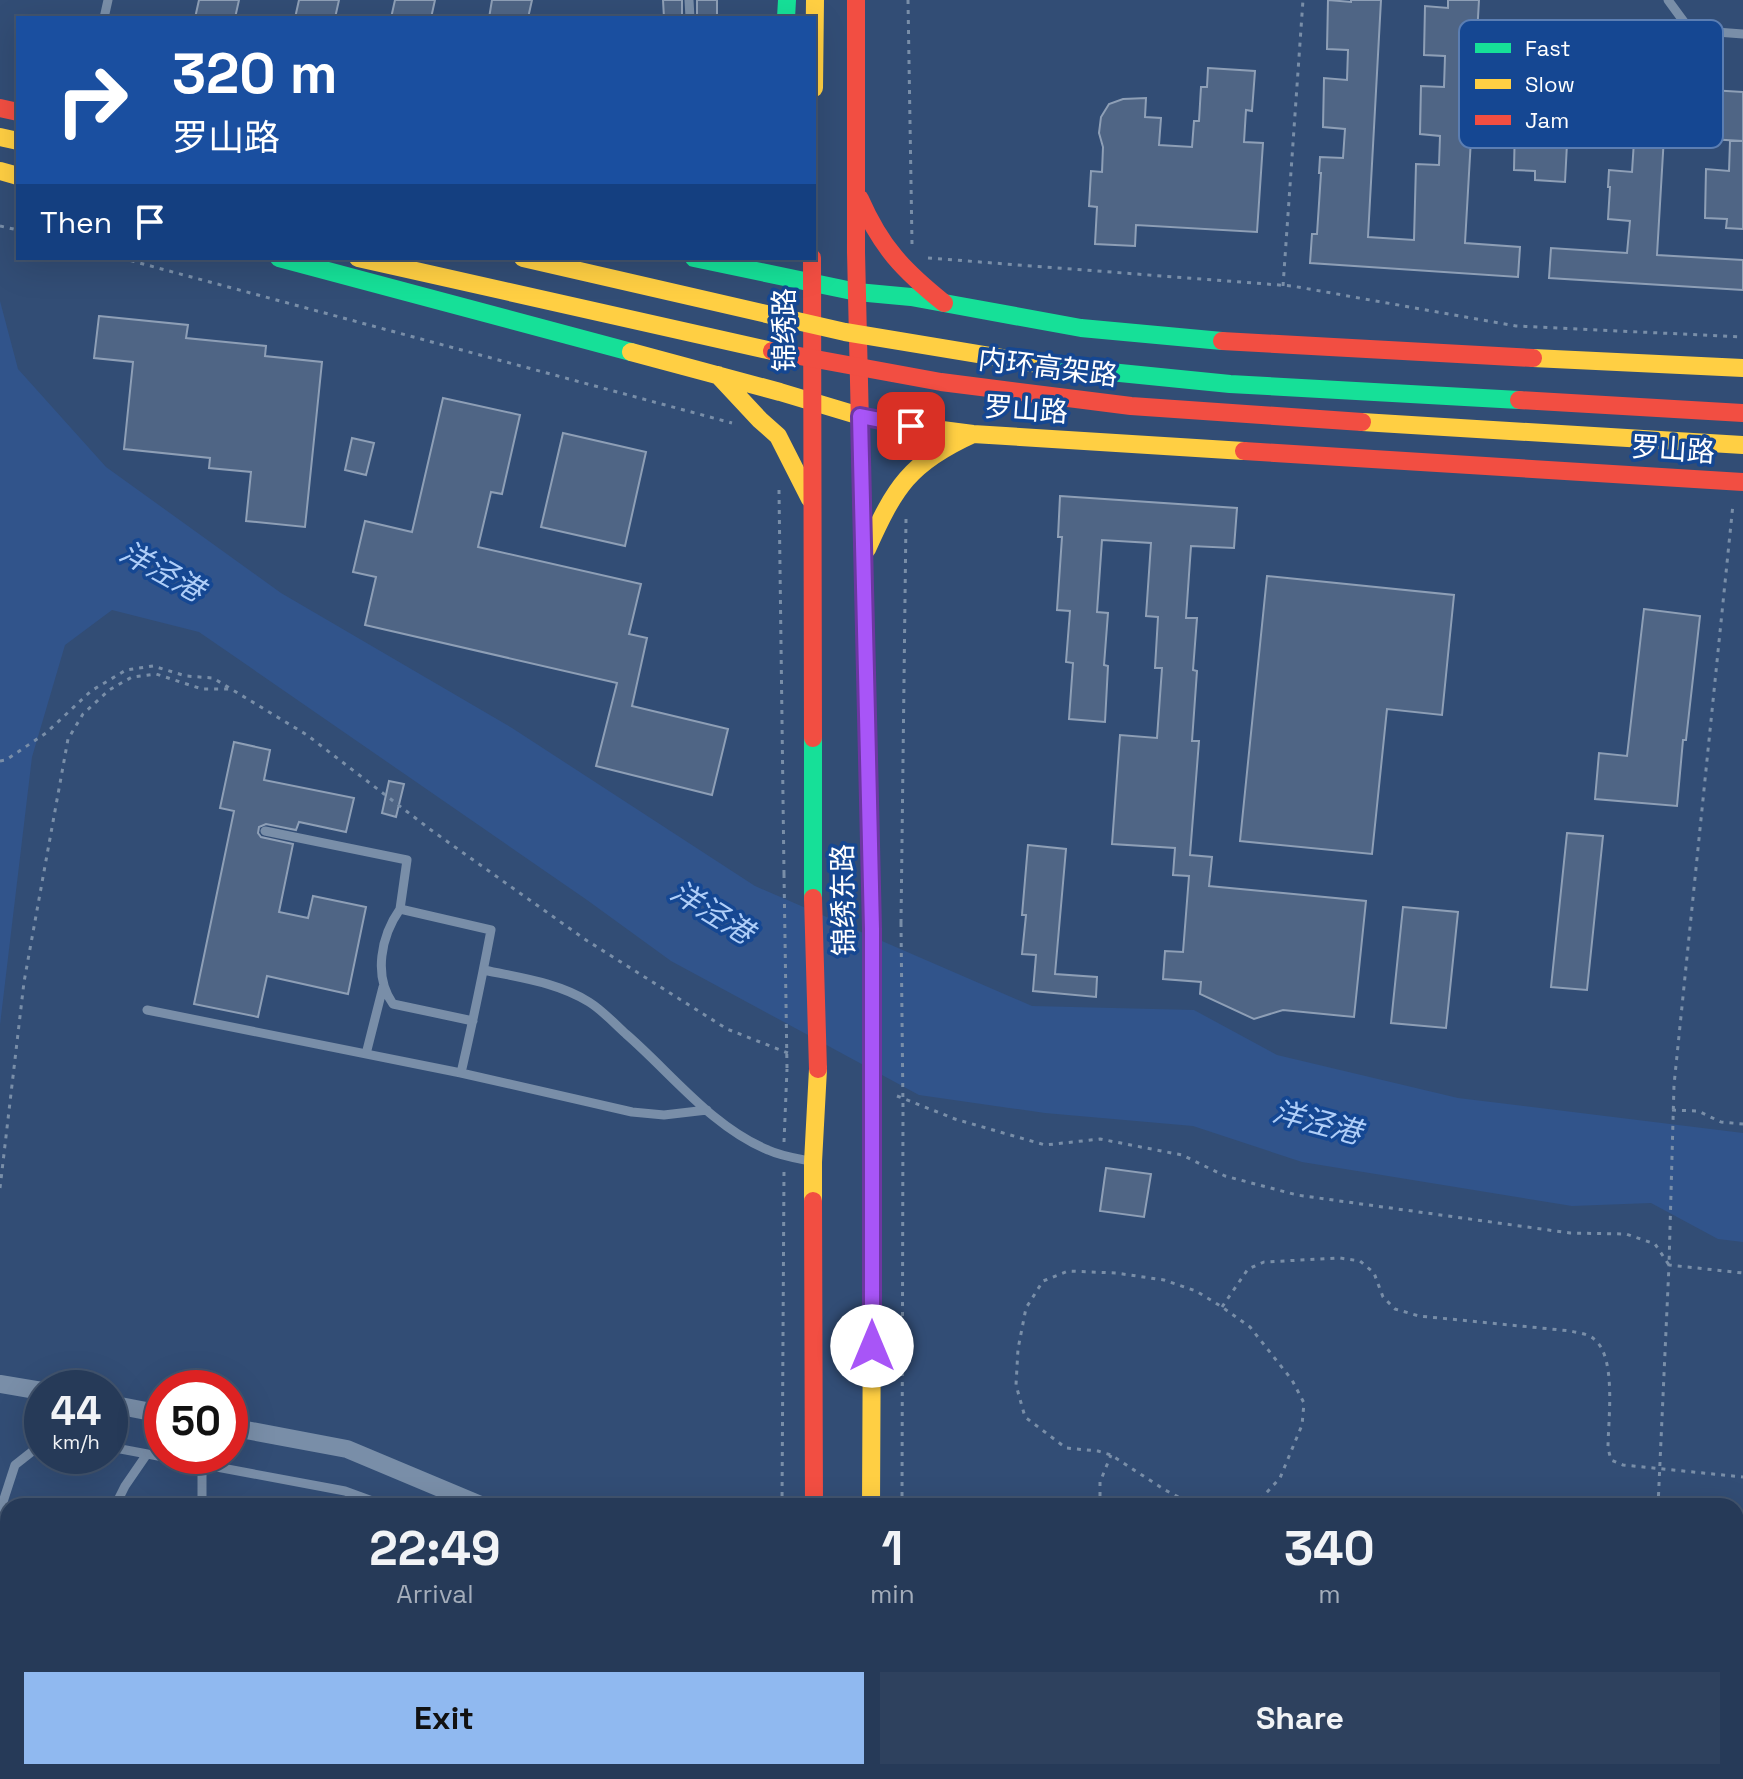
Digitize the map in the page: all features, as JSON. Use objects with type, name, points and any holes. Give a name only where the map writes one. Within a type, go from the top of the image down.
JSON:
[{"type":"main road","points":[[856,0],[857,292]]},
{"type":"main road","points":[[856,188],[871,226],[890,255],[911,278],[944,303]]},
{"type":"main road","name":"罗山路","points":[[287,260],[860,416],[911,426],[973,434],[1743,482]]},
{"type":"main road","name":"内环高架路","points":[[367,260],[748,347],[941,382],[1131,406],[1743,445]]},
{"type":"main road","name":"内环高架路","points":[[532,260],[845,332],[1071,369],[1230,384],[1743,413]]},
{"type":"main road","name":"锦绣路","points":[[812,260],[812,402]]},
{"type":"main road","points":[[722,261],[857,292],[911,297],[1081,328],[1241,343],[1743,368]]},
{"type":"main road","name":"锦绣东路","points":[[857,292],[872,929],[871,1498]]},
{"type":"main road","points":[[718,375],[778,436],[813,506]]},
{"type":"main road","name":"锦绣东路","points":[[812,402],[813,898],[818,1069],[813,1162],[814,1498]]},
{"type":"main road","points":[[864,556],[888,505],[907,477],[947,446],[973,434]]},
{"type":"street","points":[[0,1384],[24,1388]]},
{"type":"street","points":[[248,1430],[347,1449],[464,1498]]},
{"type":"lane","points":[[1668,0],[1683,20]]},
{"type":"lane","points":[[1723,32],[1743,34]]},
{"type":"lane","points":[[265,831],[407,860],[400,909],[388,930],[382,959],[383,987],[393,1004]]},
{"type":"lane","points":[[400,909],[491,930],[461,1073]]},
{"type":"lane","points":[[484,970],[546,983],[592,1003],[707,1110],[766,1149],[813,1162]]},
{"type":"lane","points":[[366,1054],[383,987]]},
{"type":"lane","points":[[378,1006],[393,1004],[473,1021]]},
{"type":"lane","points":[[147,1010],[461,1073],[632,1112],[664,1115],[707,1110]]},
{"type":"lane","points":[[4,1498],[15,1465],[24,1458]]},
{"type":"lane","points":[[119,1498],[144,1458]]},
{"type":"lane","points":[[248,1472],[345,1491],[356,1498]]},
{"type":"lane","points":[[202,1474],[202,1498]]},
{"type":"path","points":[[1283,286],[1303,0]]},
{"type":"path","points":[[0,226],[16,230]]},
{"type":"path","points":[[927,258],[1283,286],[1516,326],[1743,337]]},
{"type":"path","points":[[128,260],[732,424]]},
{"type":"path","points":[[779,483],[787,1069],[782,1498]]},
{"type":"path","points":[[1658,1498],[1669,1265],[1672,1110],[1733,500]]},
{"type":"path","points":[[0,761],[46,733],[91,691],[126,670],[153,666],[186,676],[213,678],[307,735],[431,830],[586,940],[727,1029],[798,1057]]},
{"type":"path","points":[[0,1188],[24,982],[68,739],[83,714],[109,690],[132,677],[156,674],[202,689],[230,689]]},
{"type":"path","points":[[901,923],[902,1498]]},
{"type":"path","points":[[898,1097],[955,1119],[1045,1145],[1100,1139],[1182,1155],[1225,1176],[1297,1195],[1570,1233],[1626,1234],[1655,1244],[1669,1265]]},
{"type":"path","points":[[1672,1110],[1698,1111],[1721,1122],[1743,1124]]},
{"type":"path","points":[[1222,1307],[1248,1269],[1264,1262],[1340,1258],[1360,1261],[1374,1273],[1383,1297],[1395,1309],[1419,1316],[1571,1331],[1593,1337],[1605,1351],[1609,1367],[1608,1448],[1611,1460],[1623,1465],[1743,1477]]},
{"type":"path","points":[[1669,1265],[1743,1273]]},
{"type":"path","points":[[1180,1498],[1111,1455],[1066,1448],[1025,1417],[1016,1385],[1018,1349],[1026,1308],[1043,1281],[1068,1271],[1116,1273],[1164,1280],[1196,1291],[1250,1327],[1292,1380],[1304,1403],[1302,1425],[1280,1478],[1262,1498]]},
{"type":"path","points":[[1100,1498],[1100,1482],[1111,1455]]},
{"type":"water","name":"洋泾港","points":[[0,301],[18,369],[106,467],[281,593],[512,728],[755,886],[1032,1006],[1194,1010],[1277,1055],[1458,1098],[1743,1133],[1743,1242],[1718,1239],[1651,1203],[1572,1206],[1302,1162],[1193,1126],[1045,1113],[919,1095],[671,961],[199,632],[112,610],[65,645],[32,757],[0,1025]]},
{"type":"building","points":[[199,0],[239,0],[235,16],[195,16]]},
{"type":"building","points":[[299,0],[339,0],[335,16],[295,16]]},
{"type":"building","points":[[395,0],[435,0],[431,16],[391,16]]},
{"type":"building","points":[[492,0],[532,0],[528,16],[489,16]]},
{"type":"building","points":[[663,0],[682,0],[682,16],[664,16]]},
{"type":"building","points":[[697,0],[717,0],[717,16],[697,16]]},
{"type":"building","points":[[1328,0],[1381,0],[1368,237],[1414,240],[1416,164],[1439,165],[1440,136],[1420,134],[1421,86],[1444,87],[1445,56],[1424,55],[1425,6],[1448,8],[1448,0],[1479,0],[1478,20],[1459,20],[1459,148],[1470,148],[1465,243],[1520,247],[1518,277],[1310,263],[1312,234],[1317,234],[1320,157],[1343,158],[1345,129],[1323,127],[1324,78],[1347,80],[1348,50],[1327,49]]},
{"type":"building","points":[[1208,68],[1255,71],[1252,111],[1246,110],[1244,142],[1263,143],[1257,232],[1136,225],[1135,246],[1095,244],[1097,207],[1089,206],[1091,171],[1102,172],[1103,147],[1099,133],[1101,117],[1109,104],[1123,99],[1146,98],[1145,117],[1161,118],[1159,145],[1192,147],[1194,121],[1199,121],[1201,87],[1207,87]]},
{"type":"building","points":[[1723,91],[1743,92],[1743,141],[1723,140]]},
{"type":"building","points":[[1730,141],[1743,141],[1743,229],[1726,228],[1727,219],[1705,218],[1706,169],[1729,171]]},
{"type":"building","points":[[1514,148],[1567,148],[1565,182],[1535,180],[1535,171],[1514,170]]},
{"type":"building","points":[[1634,148],[1663,148],[1657,255],[1743,260],[1743,290],[1549,278],[1551,248],[1627,253],[1630,221],[1608,219],[1609,170],[1632,172]]},
{"type":"building","points":[[99,316],[188,325],[186,338],[266,346],[265,356],[322,362],[305,527],[246,521],[251,472],[209,468],[210,458],[124,449],[133,362],[94,358]]},
{"type":"building","points":[[443,398],[520,415],[502,494],[491,492],[478,547],[641,584],[629,634],[647,638],[632,706],[728,729],[712,795],[596,766],[617,683],[365,625],[376,577],[353,572],[365,521],[412,532]]},
{"type":"building","points":[[563,433],[646,452],[625,546],[541,527]]},
{"type":"building","points":[[352,438],[374,443],[366,475],[345,470]]},
{"type":"building","points":[[1060,496],[1237,508],[1234,548],[1191,546],[1186,618],[1197,618],[1192,741],[1199,741],[1190,855],[1212,857],[1209,886],[1366,901],[1354,1017],[1283,1010],[1254,1019],[1200,994],[1201,982],[1163,979],[1165,951],[1183,952],[1189,876],[1173,875],[1175,848],[1112,844],[1120,735],[1157,738],[1162,668],[1155,668],[1158,617],[1146,616],[1151,543],[1102,540],[1097,612],[1108,613],[1104,665],[1108,666],[1105,722],[1069,719],[1073,663],[1066,662],[1070,611],[1057,610],[1062,537],[1058,537]]},
{"type":"building","points":[[1267,576],[1454,595],[1442,715],[1387,709],[1372,854],[1240,841]]},
{"type":"building","points":[[1644,609],[1700,616],[1677,806],[1595,799],[1599,753],[1627,756]]},
{"type":"building","points":[[234,742],[270,750],[264,780],[354,798],[346,832],[299,822],[296,830],[266,824],[259,827],[258,833],[261,837],[293,844],[279,912],[308,918],[313,896],[366,907],[348,994],[267,976],[258,1017],[194,1004],[234,811],[220,808]]},
{"type":"building","points":[[389,781],[404,784],[396,817],[382,813]]},
{"type":"building","points":[[1567,833],[1603,836],[1587,990],[1551,987]]},
{"type":"building","points":[[1028,845],[1066,849],[1055,974],[1097,977],[1096,997],[1033,991],[1036,955],[1022,954]]},
{"type":"building","points":[[1403,907],[1458,912],[1446,1028],[1391,1023]]},
{"type":"building","points":[[1106,1168],[1151,1174],[1144,1217],[1100,1211]]},
{"type":"traffic: fast","points":[[786,16],[787,0]]},
{"type":"traffic: fast","points":[[286,260],[631,352]]},
{"type":"traffic: fast","points":[[704,260],[857,292],[911,297],[1081,328],[1222,341]]},
{"type":"traffic: fast","points":[[1050,366],[1230,384],[1519,400]]},
{"type":"traffic: fast","points":[[862,511],[872,929]]},
{"type":"traffic: fast","points":[[813,738],[813,898]]},
{"type":"traffic: slow","points":[[815,0],[815,16]]},
{"type":"traffic: slow","points":[[0,137],[16,141]]},
{"type":"traffic: slow","points":[[0,171],[16,175]]},
{"type":"traffic: slow","points":[[367,260],[772,351]]},
{"type":"traffic: slow","points":[[532,260],[845,332],[1050,366]]},
{"type":"traffic: slow","points":[[631,352],[860,416],[911,426],[973,434],[1244,451]]},
{"type":"traffic: slow","points":[[1533,358],[1743,368]]},
{"type":"traffic: slow","points":[[718,375],[778,436],[810,499]]},
{"type":"traffic: slow","points":[[1362,422],[1743,445]]},
{"type":"traffic: slow","points":[[867,549],[886,509],[906,479],[933,455],[973,434]]},
{"type":"traffic: slow","points":[[872,929],[873,1091]]},
{"type":"traffic: slow","points":[[813,1201],[818,1069]]},
{"type":"traffic: slow","points":[[871,1498],[873,1091]]},
{"type":"traffic: jam","points":[[856,0],[856,252],[862,511]]},
{"type":"traffic: jam","points":[[0,108],[16,112]]},
{"type":"traffic: jam","points":[[860,199],[894,257],[944,303]]},
{"type":"traffic: jam","points":[[812,260],[813,738]]},
{"type":"traffic: jam","points":[[1222,341],[1533,358]]},
{"type":"traffic: jam","points":[[772,351],[941,382],[1131,406],[1362,422]]},
{"type":"traffic: jam","points":[[1519,400],[1743,413]]},
{"type":"traffic: jam","points":[[1244,451],[1743,482]]},
{"type":"traffic: jam","points":[[813,898],[818,1069]]},
{"type":"traffic: jam","points":[[813,1201],[814,1498]]},
{"type":"route","points":[[872,1346],[872,929],[860,416],[911,426]]}]
